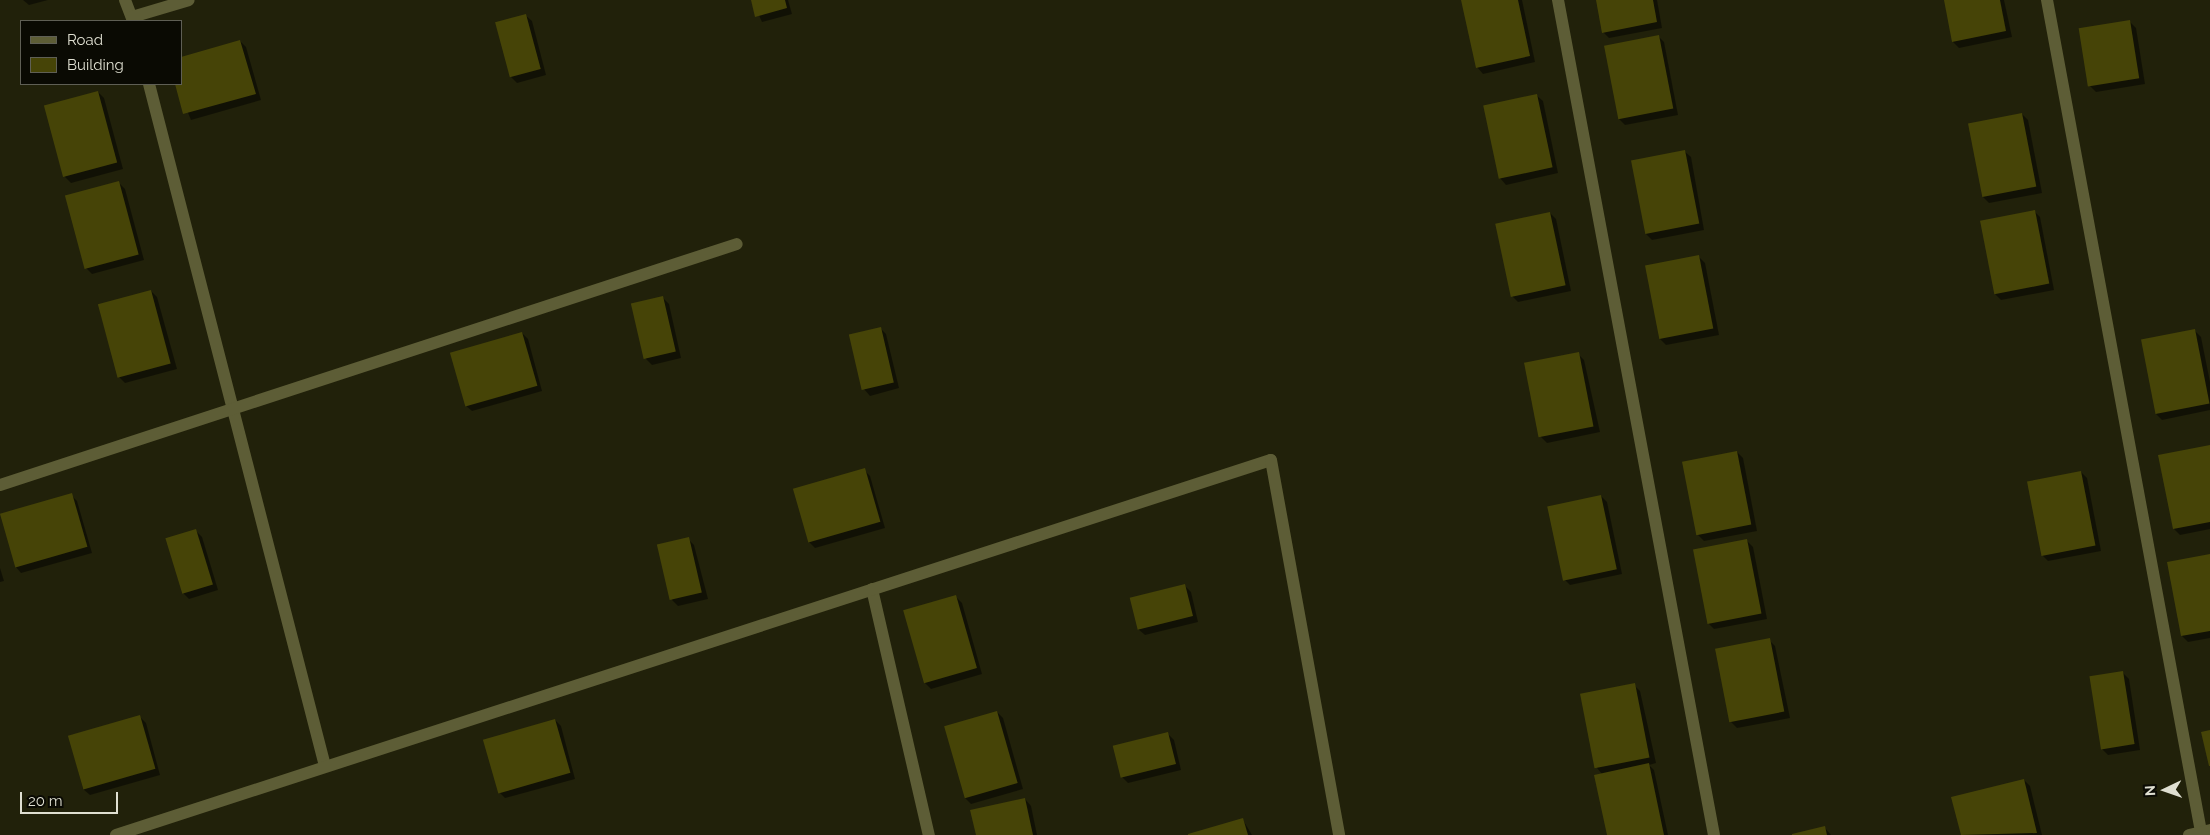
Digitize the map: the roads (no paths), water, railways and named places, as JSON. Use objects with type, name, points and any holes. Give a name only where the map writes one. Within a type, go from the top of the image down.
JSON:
[{"type":"street","points":[[125,0],[133,19],[189,0]]},
{"type":"street","points":[[1558,0],[1714,835]]},
{"type":"street","points":[[2047,0],[2200,832]]},
{"type":"street","points":[[149,85],[325,766]]},
{"type":"street","points":[[0,485],[737,244]]},
{"type":"street","points":[[116,835],[1271,460],[1339,835]]},
{"type":"street","points":[[872,589],[929,835]]}]
